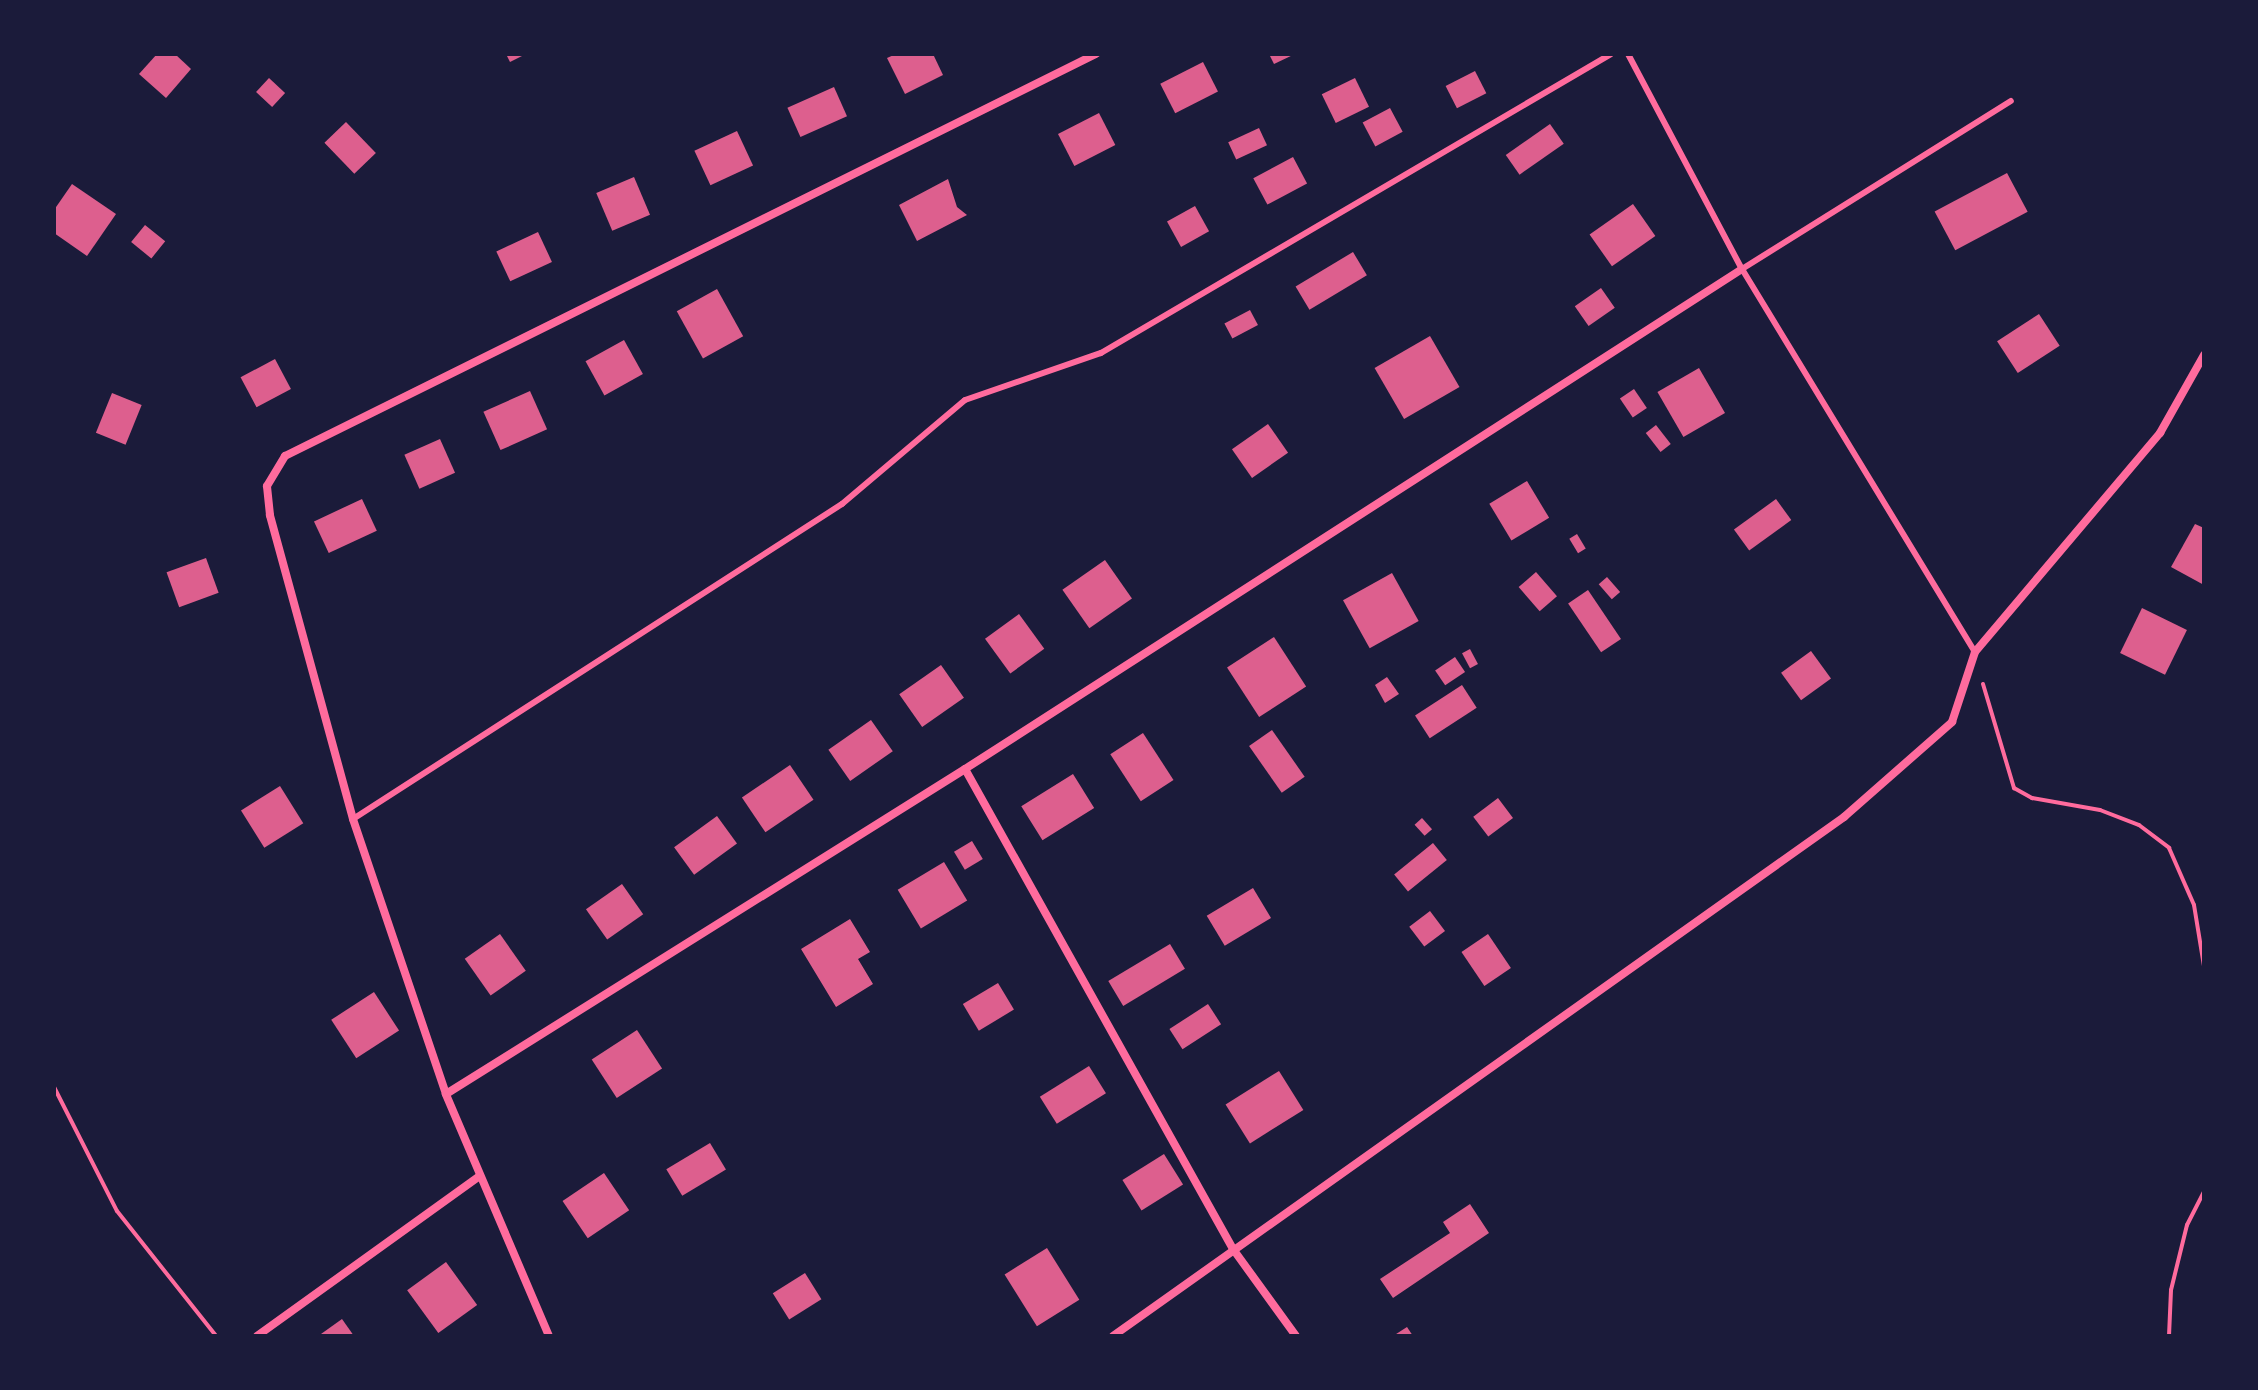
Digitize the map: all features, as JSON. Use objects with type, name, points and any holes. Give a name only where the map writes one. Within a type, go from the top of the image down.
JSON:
[{"type":"street","points":[[549,1336],[478,1177],[446,1094],[353,819],[270,515],[267,486],[285,456],[1096,54]]},
{"type":"street","points":[[446,1094],[965,769],[1742,269]]},
{"type":"street","points":[[1113,1336],[1844,817],[1952,722],[1975,652],[2160,433],[2204,355]]},
{"type":"street","points":[[965,769],[1233,1249],[1296,1336]]},
{"type":"street","points":[[257,1336],[478,1177]]},
{"type":"lane","points":[[353,819],[842,504],[965,400],[1101,353],[1611,54]]},
{"type":"lane","points":[[1628,54],[1742,269],[1975,652]]},
{"type":"lane","points":[[1742,269],[2011,101]]},
{"type":"path","points":[[1975,652],[2014,788],[2032,798],[2100,810],[2139,825],[2169,848],[2194,905],[2204,966]]},
{"type":"path","points":[[54,1087],[117,1211],[216,1336]]},
{"type":"path","points":[[2169,1336],[2171,1290],[2187,1225],[2204,1191]]},
{"type":"building","points":[[157,54],[175,54],[191,69],[166,98],[139,74]]},
{"type":"building","points":[[506,54],[526,54],[510,62]]},
{"type":"building","points":[[896,54],[933,54],[943,75],[905,94],[887,58]]},
{"type":"building","points":[[1269,54],[1295,54],[1274,64]]},
{"type":"building","points":[[1203,62],[1218,91],[1175,113],[1160,84]]},
{"type":"building","points":[[1475,71],[1486,93],[1457,108],[1446,86]]},
{"type":"building","points":[[269,78],[285,93],[272,107],[256,92]]},
{"type":"building","points":[[1355,78],[1369,107],[1336,123],[1322,94]]},
{"type":"building","points":[[834,87],[847,116],[800,137],[787,108]]},
{"type":"building","points":[[1390,108],[1403,132],[1375,146],[1363,123]]},
{"type":"building","points":[[1099,113],[1115,145],[1074,166],[1058,134]]},
{"type":"building","points":[[346,122],[376,153],[354,174],[324,143]]},
{"type":"building","points":[[1550,124],[1564,144],[1520,175],[1506,155]]},
{"type":"building","points":[[1259,128],[1267,145],[1236,160],[1228,142]]},
{"type":"building","points":[[737,131],[753,165],[710,185],[694,151]]},
{"type":"building","points":[[1293,157],[1307,183],[1267,205],[1253,178]]},
{"type":"building","points":[[2007,173],[2028,212],[1955,250],[1935,211]]},
{"type":"building","points":[[634,177],[650,215],[612,231],[596,193]]},
{"type":"building","points":[[948,179],[957,207],[967,215],[917,241],[899,205]]},
{"type":"building","points":[[72,184],[116,214],[87,256],[54,233],[54,210]]},
{"type":"building","points":[[1633,204],[1655,236],[1612,266],[1590,234]]},
{"type":"building","points":[[1195,206],[1209,231],[1181,247],[1167,222]]},
{"type":"building","points":[[145,225],[165,241],[151,258],[131,242]]},
{"type":"building","points":[[538,232],[552,262],[510,281],[496,251]]},
{"type":"building","points":[[1353,252],[1367,275],[1309,310],[1296,287]]},
{"type":"building","points":[[1601,288],[1615,308],[1589,326],[1575,306]]},
{"type":"building","points":[[717,289],[743,336],[703,359],[677,311]]},
{"type":"building","points":[[1250,310],[1258,325],[1232,339],[1224,324]]},
{"type":"building","points":[[2039,314],[2060,346],[2018,373],[1997,341]]},
{"type":"building","points":[[1430,336],[1460,387],[1404,419],[1375,368]]},
{"type":"building","points":[[624,340],[643,374],[604,395],[586,361]]},
{"type":"building","points":[[275,359],[291,389],[257,407],[241,377]]},
{"type":"building","points":[[1699,368],[1725,413],[1683,437],[1657,392]]},
{"type":"building","points":[[1634,389],[1647,408],[1633,418],[1620,399]]},
{"type":"building","points":[[530,391],[547,429],[500,450],[483,412]]},
{"type":"building","points":[[112,393],[142,405],[126,445],[96,433]]},
{"type":"building","points":[[1268,424],[1288,453],[1252,478],[1232,449]]},
{"type":"building","points":[[1656,425],[1671,444],[1661,452],[1646,433]]},
{"type":"building","points":[[440,439],[455,473],[419,489],[404,455]]},
{"type":"building","points":[[1527,481],[1549,518],[1511,541],[1489,504]]},
{"type":"building","points":[[362,499],[377,531],[329,553],[314,521]]},
{"type":"building","points":[[1776,499],[1791,520],[1749,551],[1734,530]]},
{"type":"building","points":[[2195,524],[2204,528],[2204,585],[2171,567]]},
{"type":"building","points":[[1577,534],[1586,549],[1578,553],[1569,539]]},
{"type":"building","points":[[206,558],[219,593],[179,607],[167,572]]},
{"type":"building","points":[[1105,560],[1132,599],[1089,628],[1062,590]]},
{"type":"building","points":[[1536,572],[1557,596],[1540,611],[1519,587]]},
{"type":"building","points":[[1392,573],[1419,621],[1370,648],[1343,600]]},
{"type":"building","points":[[1607,577],[1620,592],[1612,599],[1599,584]]},
{"type":"building","points":[[1588,590],[1621,639],[1601,652],[1568,603]]},
{"type":"building","points":[[2142,608],[2187,630],[2165,675],[2120,653]]},
{"type":"building","points":[[1019,614],[1044,649],[1010,673],[985,639]]},
{"type":"building","points":[[1274,637],[1306,686],[1259,717],[1227,667]]},
{"type":"building","points":[[1470,649],[1478,664],[1470,668],[1462,653]]},
{"type":"building","points":[[1811,651],[1831,679],[1801,700],[1781,673]]},
{"type":"building","points":[[1455,657],[1465,672],[1445,685],[1435,670]]},
{"type":"building","points":[[941,665],[964,698],[922,727],[899,694]]},
{"type":"building","points":[[1387,677],[1399,694],[1385,703],[1375,685]]},
{"type":"building","points":[[1462,685],[1477,708],[1430,738],[1415,715]]},
{"type":"building","points":[[871,720],[893,751],[850,781],[828,750]]},
{"type":"building","points":[[1272,730],[1305,777],[1282,793],[1249,746]]},
{"type":"building","points":[[1143,733],[1173,780],[1141,801],[1110,754]]},
{"type":"building","points":[[790,765],[813,800],[765,832],[742,797]]},
{"type":"building","points":[[1073,774],[1094,808],[1042,840],[1021,806]]},
{"type":"building","points":[[280,786],[303,823],[264,848],[241,810]]},
{"type":"building","points":[[1498,798],[1513,818],[1488,837],[1473,817]]},
{"type":"building","points":[[717,816],[737,844],[694,875],[674,847]]},
{"type":"building","points":[[1422,818],[1432,829],[1425,836],[1415,825]]},
{"type":"building","points":[[972,841],[983,859],[965,870],[954,852]]},
{"type":"building","points":[[1433,843],[1447,860],[1408,892],[1394,874]]},
{"type":"building","points":[[944,862],[967,901],[921,928],[898,890]]},
{"type":"building","points":[[622,884],[643,914],[607,940],[586,909]]},
{"type":"building","points":[[1253,888],[1271,918],[1225,946],[1207,916]]},
{"type":"building","points":[[1430,911],[1445,931],[1424,947],[1409,927]]},
{"type":"building","points":[[850,919],[870,952],[858,959],[873,984],[836,1007],[801,949]]},
{"type":"building","points":[[500,934],[526,971],[491,996],[465,959]]},
{"type":"building","points":[[1488,934],[1511,968],[1484,986],[1461,952]]},
{"type":"building","points":[[1170,944],[1185,969],[1123,1006],[1108,981]]},
{"type":"building","points":[[998,983],[1014,1010],[979,1031],[963,1004]]},
{"type":"building","points":[[374,992],[399,1031],[356,1058],[331,1020]]},
{"type":"building","points":[[1208,1004],[1221,1024],[1182,1049],[1169,1029]]},
{"type":"building","points":[[637,1030],[662,1069],[617,1098],[592,1059]]},
{"type":"building","points":[[1089,1066],[1106,1093],[1057,1124],[1040,1097]]},
{"type":"building","points":[[1279,1071],[1303,1110],[1250,1143],[1226,1104]]},
{"type":"building","points":[[710,1143],[726,1170],[682,1196],[666,1169]]},
{"type":"building","points":[[1164,1154],[1183,1185],[1142,1210],[1122,1180]]},
{"type":"building","points":[[604,1173],[629,1210],[588,1238],[563,1201]]},
{"type":"building","points":[[1470,1204],[1489,1233],[1393,1298],[1380,1279],[1450,1233],[1443,1222]]},
{"type":"building","points":[[1047,1248],[1079,1300],[1037,1326],[1005,1274]]},
{"type":"building","points":[[446,1262],[477,1305],[438,1333],[407,1290]]},
{"type":"building","points":[[805,1273],[821,1299],[789,1319],[773,1293]]},
{"type":"building","points":[[342,1319],[354,1336],[321,1334]]},
{"type":"building","points":[[1407,1327],[1413,1336],[1393,1336]]}]
